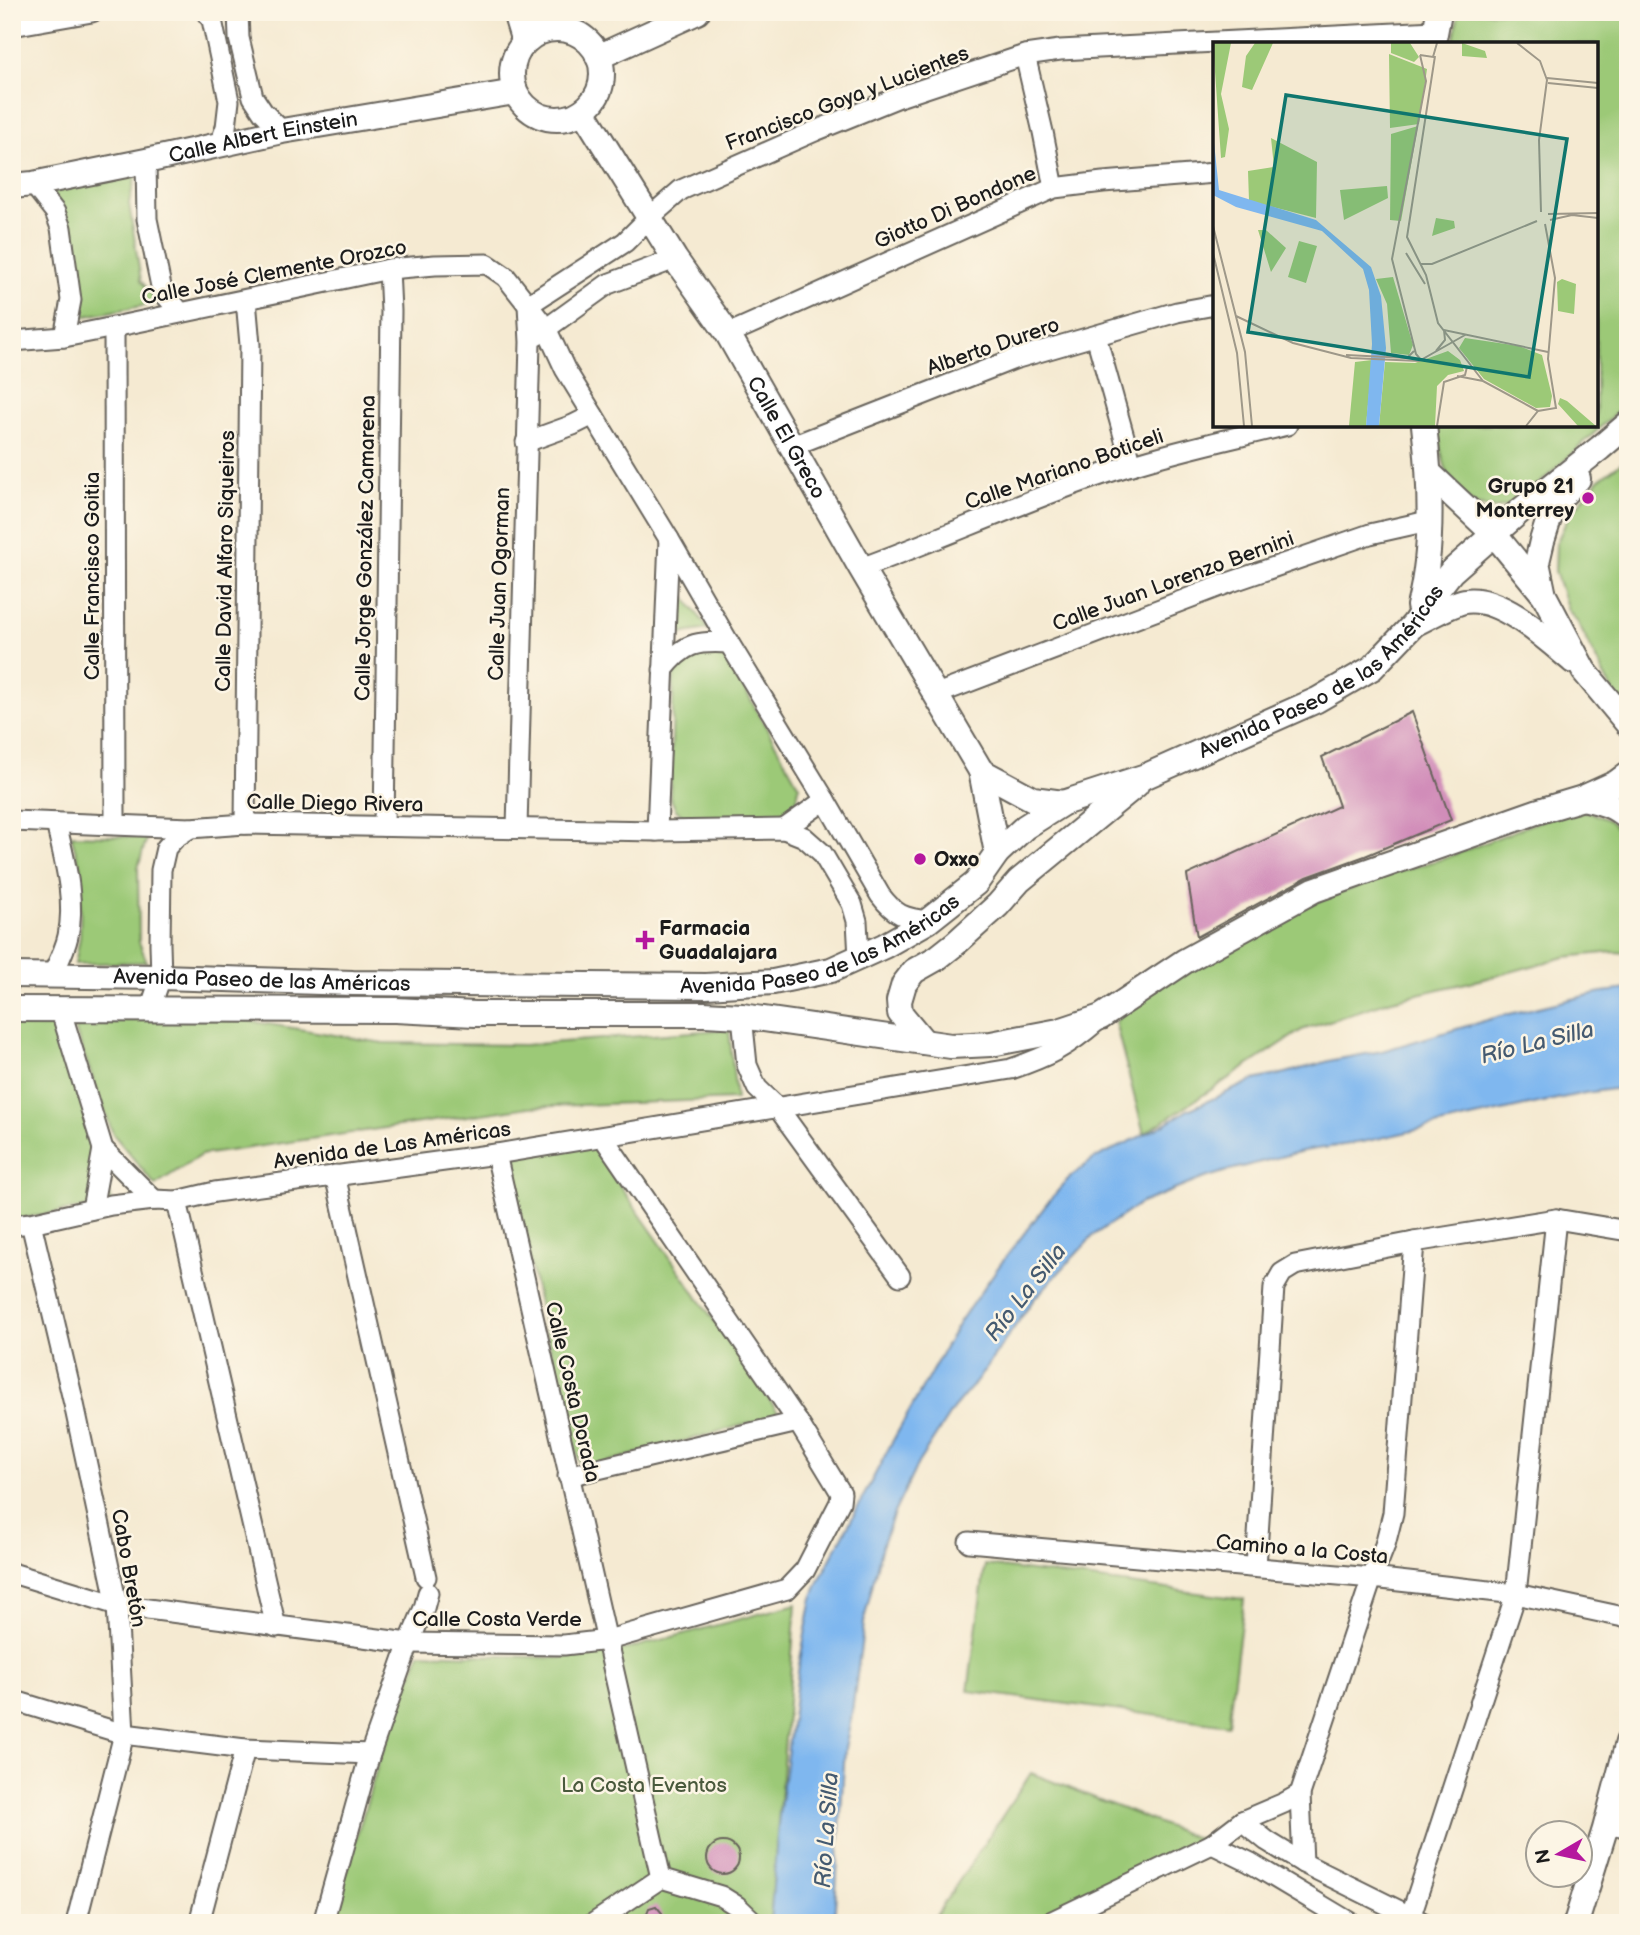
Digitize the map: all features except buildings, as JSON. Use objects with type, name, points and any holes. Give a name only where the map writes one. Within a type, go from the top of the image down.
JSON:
[{"type":"street","points":[[12,26],[52,16],[92,12]]},
{"type":"street","points":[[206,12],[212,20],[229,100],[226,127],[220,144]]},
{"type":"street","points":[[238,12],[239,38],[253,97],[263,112],[282,131]]},
{"type":"street","points":[[515,12],[524,42]]},
{"type":"street","points":[[598,57],[697,12]]},
{"type":"street","points":[[556,21],[589,43],[598,57],[602,71],[594,100],[583,111],[569,118],[553,120],[537,116],[524,106],[515,92],[512,66],[524,42],[535,34],[548,30],[556,21]]},
{"type":"street","name":"Francisco Goya y Lucientes","points":[[528,305],[625,243],[681,190],[899,97],[1025,55],[1060,50],[1436,29]]},
{"type":"street","points":[[1025,55],[1054,188]]},
{"type":"street","name":"Calle Albert Einstein","points":[[23,185],[282,131],[515,92]]},
{"type":"street","name":"Calle El Greco","points":[[583,111],[675,259],[728,334],[861,568],[981,771],[997,853]]},
{"type":"street","points":[[146,161],[147,219],[162,291],[180,312]]},
{"type":"street","name":"Giotto Di Bondone","points":[[728,334],[1054,188],[1103,181],[1213,173]]},
{"type":"street","points":[[23,185],[55,212],[61,228],[71,300],[64,337]]},
{"type":"street","points":[[530,342],[608,284],[675,259]]},
{"type":"street","name":"Calle José Clemente Orozco","points":[[12,341],[64,337],[389,270],[435,265],[487,264],[506,277],[546,328],[565,369],[880,895],[890,909],[907,919],[928,921]]},
{"type":"street","name":"Calle Jorge González Camarena","points":[[384,826],[391,311],[389,270]]},
{"type":"street","name":"Calle David Alfaro Siqueiros","points":[[245,824],[250,345],[246,300]]},
{"type":"street","name":"Calle Juan Ogorman","points":[[517,828],[530,342],[528,305]]},
{"type":"street","name":"Alberto Durero","points":[[792,446],[1014,359],[1177,312],[1213,305]]},
{"type":"street","name":"Calle Francisco Goitia","points":[[114,327],[115,824]]},
{"type":"street","points":[[1096,336],[1132,465]]},
{"type":"street","points":[[526,442],[593,415]]},
{"type":"street","name":"Avenida Paseo de las Américas","points":[[12,975],[353,983],[706,986],[773,982],[831,970],[928,921],[976,883],[997,853],[1025,827],[1063,803],[1146,776],[1328,693],[1372,668],[1414,624],[1451,572],[1520,511],[1628,424]]},
{"type":"street","name":"Calle Mariano Boticeli","points":[[861,568],[1018,506],[1132,465],[1279,427]]},
{"type":"street","points":[[1414,624],[1426,582],[1429,473],[1424,427]]},
{"type":"street","points":[[1544,595],[1537,562],[1549,519],[1561,497],[1581,476],[1628,441]]},
{"type":"street","points":[[1429,473],[1494,534],[1544,595],[1584,671]]},
{"type":"street","points":[[1468,509],[1490,512],[1520,511]]},
{"type":"street","name":"Calle Juan Lorenzo Bernini","points":[[937,694],[1231,582],[1370,534],[1428,521]]},
{"type":"street","points":[[657,831],[669,539]]},
{"type":"street","points":[[1414,624],[1464,601],[1480,601],[1503,609],[1539,631],[1584,671],[1628,724]]},
{"type":"street","points":[[663,670],[676,654],[691,645],[706,642],[729,643]]},
{"type":"street","points":[[981,771],[1033,799],[1063,803]]},
{"type":"street","name":"Avenida Paseo de las Américas","points":[[12,1009],[704,1014],[742,1016],[951,1046],[992,1044],[1059,1031],[1101,1017],[1185,961],[1314,890],[1583,798],[1616,783],[1628,774]]},
{"type":"street","points":[[924,1042],[900,1013],[904,984],[914,971],[937,958],[998,905],[1019,881],[1146,776]]},
{"type":"street","points":[[1583,798],[1607,803],[1618,808],[1628,818]]},
{"type":"street","points":[[784,829],[825,800]]},
{"type":"street","name":"Calle Diego Rivera","points":[[12,821],[190,828],[245,824],[657,831],[784,829]]},
{"type":"street","points":[[52,976],[69,934],[71,894],[56,823]]},
{"type":"street","points":[[150,1009],[162,977],[161,870],[166,848],[190,828]]},
{"type":"street","points":[[784,829],[804,837],[822,853],[828,863],[855,912],[859,958]]},
{"type":"street","points":[[937,958],[956,934],[967,914],[976,883]]},
{"type":"street","points":[[60,1008],[103,1149],[92,1209]]},
{"type":"street","points":[[742,1016],[747,1065],[757,1088],[778,1108],[900,1276]]},
{"type":"street","points":[[778,1108],[1011,1069],[1045,1058],[1073,1041],[1101,1017]]},
{"type":"street","name":"Avenida de Las Américas","points":[[21,1224],[92,1209],[154,1200],[177,1201],[215,1192],[496,1154],[778,1108]]},
{"type":"street","points":[[568,1476],[799,1422],[603,1137]]},
{"type":"street","points":[[103,1149],[154,1200]]},
{"type":"street","name":"Calle Costa Dorada","points":[[496,1154],[661,1878]]},
{"type":"street","points":[[323,1923],[370,1754],[424,1608],[427,1585],[335,1175]]},
{"type":"street","points":[[177,1201],[276,1627]]},
{"type":"street","points":[[1242,1821],[1267,1841],[1303,1863],[1417,1919],[1516,1594],[1556,1219]]},
{"type":"street","points":[[1255,1567],[1274,1287],[1282,1273],[1295,1265],[1556,1219],[1628,1231]]},
{"type":"street","name":"Cabo Bretón","points":[[21,1224],[74,1404],[117,1605],[124,1734],[76,1923]]},
{"type":"street","points":[[1303,1863],[1300,1794],[1394,1513],[1414,1242]]},
{"type":"street","name":"Calle Costa Verde","points":[[12,1573],[117,1605],[409,1643],[564,1645],[608,1640],[787,1590],[796,1581],[840,1502],[841,1493],[799,1422]]},
{"type":"street","name":"Camino a la Costa","points":[[969,1542],[1372,1578],[1516,1594],[1628,1618]]},
{"type":"street","points":[[12,1700],[124,1734],[245,1749],[370,1754]]},
{"type":"street","points":[[1576,1923],[1616,1826],[1628,1742]]},
{"type":"street","points":[[199,1923],[245,1749]]},
{"type":"street","points":[[1048,1923],[1212,1844],[1242,1821],[1300,1794]]},
{"type":"street","points":[[1212,1844],[1249,1862],[1352,1923]]},
{"type":"street","points":[[594,1923],[661,1878],[721,1896],[737,1906],[755,1923]]},
{"type":"green space","points":[[1459,12],[1628,12],[1628,402],[1518,503],[1494,509],[1475,505],[1460,494],[1447,473],[1437,427],[1598,427],[1598,42],[1453,42]]},
{"type":"green space","points":[[136,175],[129,203],[141,281],[159,303],[75,318],[65,215],[52,192]]},
{"type":"green space","points":[[1628,458],[1628,708],[1612,691],[1578,623],[1568,610],[1555,571],[1556,544],[1568,517],[1599,479]]},
{"type":"green space","points":[[671,577],[708,629],[685,633],[671,640]]},
{"type":"green space","points":[[702,652],[720,654],[729,661],[799,786],[792,810],[770,823],[690,820],[676,810],[670,797],[674,672],[686,659]]},
{"type":"green space","points":[[1588,811],[1610,821],[1621,833],[1627,953],[1565,957],[1392,1000],[1302,1030],[1144,1134],[1115,1022],[1173,977],[1295,910],[1396,872],[1446,858],[1550,817]]},
{"type":"green space","points":[[71,835],[147,837],[138,868],[139,942],[147,962],[75,964],[80,937],[81,870]]},
{"type":"green space","points":[[12,1006],[56,1006],[112,1203],[12,1220]]},
{"type":"green space","points":[[183,1010],[383,1043],[524,1045],[729,1029],[736,1099],[529,1107],[201,1155],[155,1185],[113,1134],[69,1013]]},
{"type":"green space","points":[[588,1140],[780,1415],[581,1469],[540,1308],[508,1157]]},
{"type":"green space","points":[[985,1565],[1244,1599],[1228,1725],[968,1691]]},
{"type":"green space","name":"La Costa Eventos","points":[[796,1604],[770,1923],[331,1923],[379,1761],[420,1653],[560,1658],[627,1649]]},
{"type":"green space","points":[[1031,1773],[1212,1844],[1051,1923],[931,1923]]},
{"type":"water","name":"Río La Silla","points":[[1628,989],[1628,1087],[1585,1093],[1363,1142],[1303,1151],[1202,1179],[1141,1203],[1094,1235],[1034,1299],[977,1381],[953,1409],[918,1463],[894,1513],[881,1549],[865,1616],[845,1748],[834,1923],[770,1923],[778,1824],[799,1665],[812,1598],[891,1444],[960,1321],[1002,1262],[1069,1178],[1095,1158],[1158,1128],[1188,1110],[1254,1080],[1382,1051],[1501,1016],[1602,992]]},
{"type":"place","name":"Grupo 21 Monterrey","points":[[1588,498]]},
{"type":"place","name":"Oxxo","points":[[920,859]]},
{"type":"place","name":"Farmacia Guadalajara","points":[[645,940]]}]
